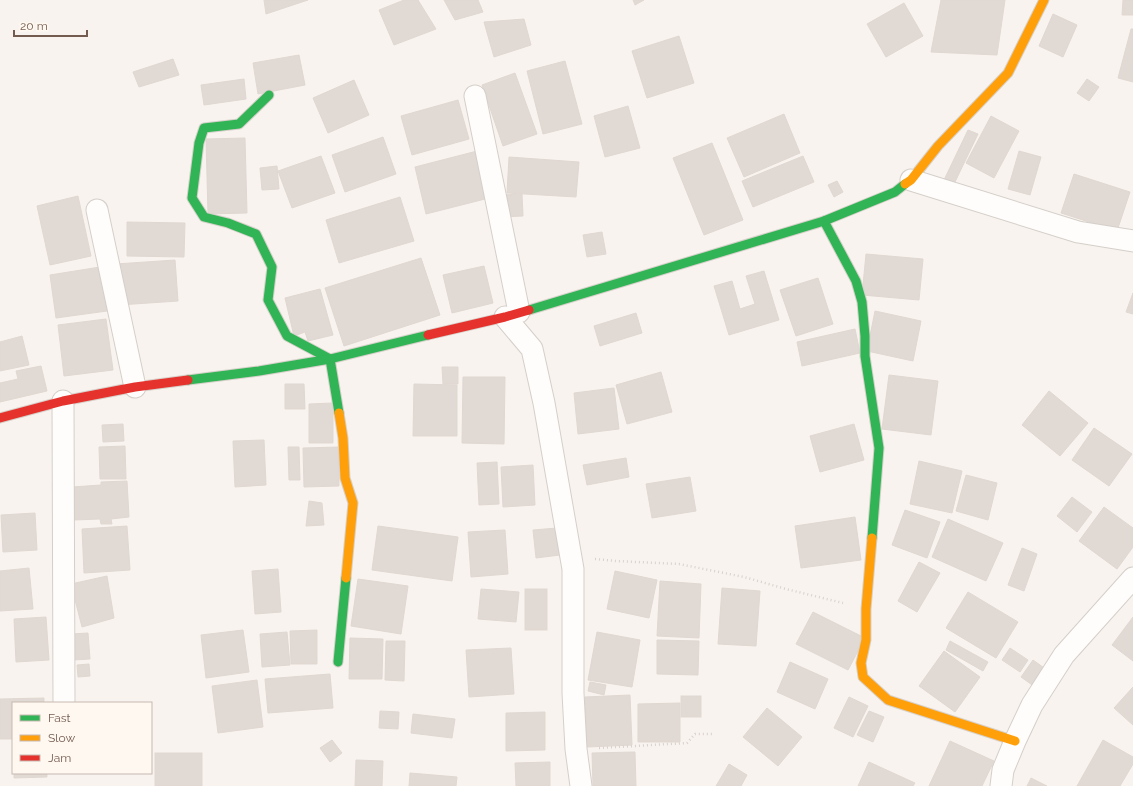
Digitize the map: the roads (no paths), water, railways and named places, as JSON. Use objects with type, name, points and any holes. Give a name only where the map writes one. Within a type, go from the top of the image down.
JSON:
[{"type":"street","points":[[0,418],[63,401],[135,387],[259,371],[330,359],[512,314],[824,221],[895,192],[911,180],[938,146],[1008,73],[1044,0]]},
{"type":"street","points":[[269,96],[239,124],[204,128],[199,143],[192,198],[204,217],[228,223],[256,234],[272,266],[268,300],[286,336],[330,359]]},
{"type":"street","points":[[475,96],[512,314],[532,349],[544,403],[573,569],[573,693],[576,749],[581,786]]},
{"type":"street","points":[[911,180],[1078,232],[1133,241]]},
{"type":"street","points":[[97,210],[135,387]]},
{"type":"street","points":[[824,221],[856,281],[862,302],[865,356],[879,448],[866,609],[866,640],[860,663],[863,677],[888,700],[1015,741]]},
{"type":"street","points":[[330,359],[343,438],[345,478],[353,503],[338,662]]},
{"type":"street","points":[[63,401],[64,702]]},
{"type":"street","points":[[1001,786],[1003,770],[1032,705],[1064,655],[1133,578]]}]
